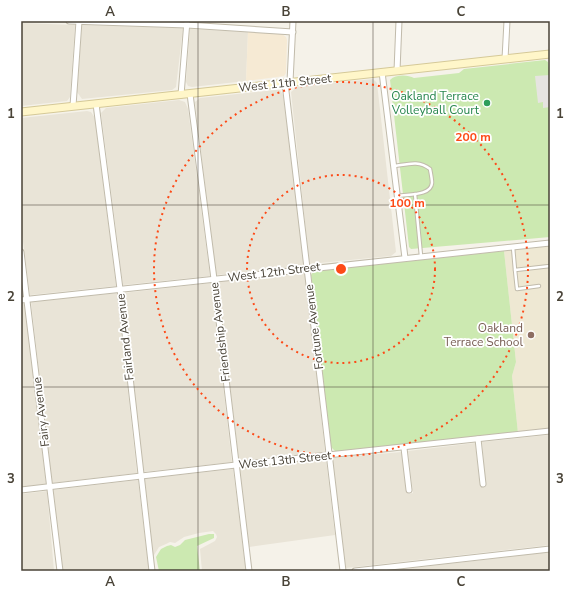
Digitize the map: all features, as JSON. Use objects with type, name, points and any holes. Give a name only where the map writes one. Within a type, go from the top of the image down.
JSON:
[{"type":"main road","name":"West 11th Street","points":[[21,112],[550,54]]},
{"type":"street","points":[[69,21],[187,23],[293,32]]},
{"type":"street","points":[[73,106],[79,21]]},
{"type":"street","name":"Fortune Avenue","points":[[293,21],[288,83],[307,268],[343,571]]},
{"type":"street","points":[[397,71],[399,21]]},
{"type":"street","points":[[505,59],[507,21]]},
{"type":"street","points":[[181,94],[187,23]]},
{"type":"street","points":[[382,72],[405,258]]},
{"type":"street","name":"Friendship Avenue","points":[[190,94],[249,571]]},
{"type":"street","name":"Fairland Avenue","points":[[96,104],[120,289],[152,571]]},
{"type":"street","name":"West 12th Street","points":[[21,300],[550,243]]},
{"type":"street","name":"Fairy Avenue","points":[[21,252],[60,571]]},
{"type":"street","name":"West 13th Street","points":[[21,490],[550,431]]},
{"type":"street","points":[[478,439],[483,484]]},
{"type":"street","points":[[404,448],[409,490]]},
{"type":"street","points":[[355,571],[550,549]]},
{"type":"lane","points":[[394,166],[418,163],[424,164],[430,170],[432,183],[430,189],[425,192],[398,196]]},
{"type":"lane","points":[[415,194],[420,256]]},
{"type":"lane","points":[[512,247],[517,289],[539,286]]},
{"type":"lane","points":[[515,270],[550,266]]},
{"type":"shaded area","points":[[21,23],[75,25],[70,97],[67,101],[21,106]]},
{"type":"shaded area","points":[[82,25],[183,28],[176,87],[172,90],[82,99],[77,92]]},
{"type":"shaded area","points":[[190,29],[248,32],[246,81],[192,87],[188,86],[186,82]]},
{"type":"shaded area","points":[[248,32],[282,34],[286,37],[286,73],[284,76],[246,81]]},
{"type":"shaded area","points":[[550,75],[550,107],[543,108],[543,102],[538,103],[535,76]]},
{"type":"shaded area","points":[[373,79],[377,83],[396,252],[391,256],[310,264],[291,92],[297,87]]},
{"type":"shaded area","points":[[280,90],[283,95],[305,266],[216,275],[195,102],[200,98]]},
{"type":"shaded area","points":[[179,100],[185,102],[188,109],[210,276],[123,285],[101,113],[106,108]]},
{"type":"shaded area","points":[[87,111],[91,112],[95,118],[116,286],[30,295],[21,226],[21,118]]},
{"type":"shaded area","name":"Oakland Terrace School","points":[[550,246],[550,430],[518,433],[512,376],[516,362],[504,251]]},
{"type":"shaded area","points":[[306,273],[325,452],[239,461],[217,282]]},
{"type":"shaded area","points":[[211,283],[232,462],[143,472],[123,293]]},
{"type":"shaded area","points":[[117,293],[137,473],[52,483],[31,302]]},
{"type":"shaded area","points":[[25,303],[46,484],[21,487],[21,304]]},
{"type":"shaded area","points":[[548,435],[550,455],[550,545],[346,568],[332,458],[402,452],[407,494],[413,493],[408,451],[475,443],[480,487],[486,487],[482,442]]},
{"type":"shaded area","points":[[326,459],[335,535],[249,547],[239,468]]},
{"type":"shaded area","points":[[233,469],[246,571],[202,571],[200,549],[215,541],[217,537],[213,531],[184,537],[175,543],[170,542],[159,547],[153,558],[144,479]]},
{"type":"shaded area","points":[[138,480],[149,571],[63,571],[53,490]]},
{"type":"shaded area","points":[[47,491],[54,571],[21,571],[21,494]]},
{"type":"shaded area","points":[[550,552],[550,571],[387,571]]},
{"type":"green space","points":[[545,60],[548,62],[550,76],[550,237],[411,249],[409,247],[390,80],[399,76],[409,76],[414,78],[459,73],[464,69]]},
{"type":"green space","points":[[504,251],[516,362],[512,376],[518,433],[336,452],[331,447],[311,275],[313,272]]},
{"type":"green space","points":[[214,534],[214,538],[197,546],[200,571],[159,571],[156,557],[161,549],[171,545],[175,547],[180,545],[185,540]]},
{"type":"place","name":"Oakland Terrace Volleyball Court","points":[[487,103]]},
{"type":"place","name":"Oakland Terrace School","points":[[531,335]]}]
